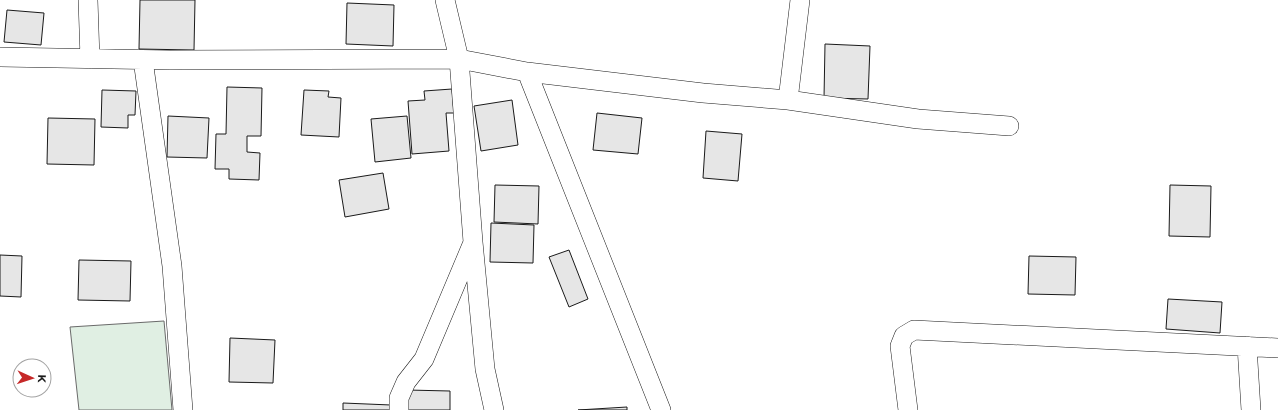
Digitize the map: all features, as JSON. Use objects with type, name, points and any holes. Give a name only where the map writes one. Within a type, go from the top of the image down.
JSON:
[{"type":"street","points":[[88,0],[90,59]]},
{"type":"street","points":[[445,0],[459,59],[473,242],[485,369],[494,410]]},
{"type":"street","points":[[788,100],[800,0]]},
{"type":"street","points":[[0,57],[143,60],[459,59],[527,72],[703,93],[788,100],[918,119],[1009,126]]},
{"type":"street","points":[[143,60],[172,266],[183,410]]},
{"type":"street","points":[[527,72],[661,410]]},
{"type":"street","points":[[399,410],[399,398],[401,392],[406,382],[424,359],[473,242]]},
{"type":"street","points":[[908,410],[900,346],[904,336],[914,330],[1278,348]]},
{"type":"street","points":[[1248,346],[1251,410]]},
{"type":"green space","points":[[164,321],[172,410],[79,410],[70,327]]},
{"type":"building","points":[[140,0],[195,0],[194,50],[139,49]]},
{"type":"building","points":[[347,3],[394,5],[393,46],[346,44]]},
{"type":"building","points":[[7,10],[44,13],[41,45],[4,42]]},
{"type":"building","points":[[825,44],[870,46],[868,99],[824,98]]},
{"type":"building","points":[[227,87],[262,88],[261,136],[247,136],[247,152],[260,153],[259,180],[229,179],[229,169],[215,169],[216,134],[226,134]]},
{"type":"building","points":[[452,89],[454,113],[446,113],[449,151],[412,154],[408,101],[425,100],[424,91]]},
{"type":"building","points":[[102,90],[136,91],[135,115],[128,115],[128,128],[101,127]]},
{"type":"building","points":[[304,90],[329,91],[328,97],[341,98],[339,137],[301,135]]},
{"type":"building","points":[[512,100],[518,145],[481,151],[474,106]]},
{"type":"building","points":[[597,113],[642,118],[638,154],[593,150]]},
{"type":"building","points":[[168,116],[209,118],[207,158],[167,157]]},
{"type":"building","points":[[407,116],[411,158],[375,162],[371,119]]},
{"type":"building","points":[[48,118],[95,119],[94,165],[47,164]]},
{"type":"building","points":[[706,131],[742,134],[738,181],[703,178]]},
{"type":"building","points":[[383,173],[389,209],[345,217],[339,180]]},
{"type":"building","points":[[495,185],[539,186],[538,224],[494,222]]},
{"type":"building","points":[[1170,185],[1211,186],[1210,237],[1169,236]]},
{"type":"building","points":[[491,223],[534,225],[533,263],[490,262]]},
{"type":"building","points":[[569,250],[588,299],[569,307],[549,257]]},
{"type":"building","points":[[0,255],[22,256],[21,297],[0,296]]},
{"type":"building","points":[[1029,256],[1076,257],[1075,295],[1028,294]]},
{"type":"building","points":[[79,260],[131,261],[130,301],[78,300]]},
{"type":"building","points":[[1168,299],[1222,302],[1220,333],[1166,329]]},
{"type":"building","points":[[230,338],[275,340],[273,383],[229,382]]},
{"type":"building","points":[[407,390],[450,391],[450,410],[407,410]]},
{"type":"building","points":[[343,403],[391,405],[391,410],[343,410]]},
{"type":"building","points":[[627,407],[627,410],[578,410]]}]
